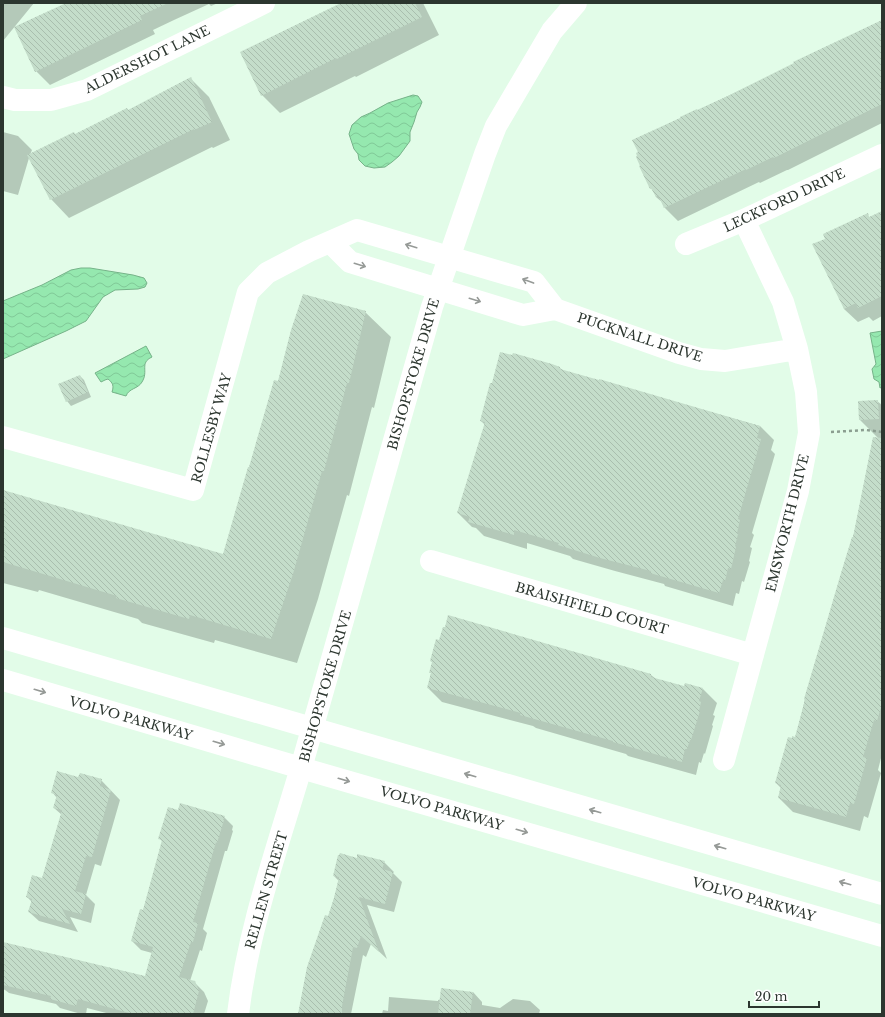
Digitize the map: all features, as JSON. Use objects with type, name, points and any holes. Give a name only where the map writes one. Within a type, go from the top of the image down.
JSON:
[{"type":"street","name":"ALDERSHOT LANE","points":[[3,97],[15,100],[51,100],[87,90],[264,3]]},
{"type":"street","name":"BISHOPSTOKE DRIVE","points":[[301,768],[432,307],[485,154],[496,126],[552,31],[576,3]]},
{"type":"street","name":"LECKFORD DRIVE","points":[[686,244],[744,220],[882,155]]},
{"type":"street","name":"EMSWORTH DRIVE","points":[[724,760],[798,491],[809,433],[806,392],[797,350],[783,302],[744,220]]},
{"type":"street","name":"ROLLESBY WAY","points":[[3,437],[193,490],[248,292],[267,273],[309,251],[357,230],[449,257]]},
{"type":"street","points":[[330,242],[350,262],[523,315],[555,308],[534,282],[449,257]]},
{"type":"street","name":"PUCKNALL DRIVE","points":[[555,308],[679,353],[701,359],[725,361],[797,350]]},
{"type":"street","name":"BRAISHFIELD COURT","points":[[431,561],[753,654]]},
{"type":"street","points":[[3,638],[882,894]]},
{"type":"street","name":"VOLVO PARKWAY","points":[[3,680],[882,936]]},
{"type":"street","name":"RELLEN STREET","points":[[238,1014],[240,994],[257,913],[301,768]]},
{"type":"path","points":[[809,433],[866,430],[882,432]]},
{"type":"water","points":[[413,95],[418,96],[422,102],[410,132],[410,141],[399,156],[385,167],[374,168],[365,166],[359,160],[358,154],[354,149],[349,134],[352,125],[361,117],[388,103]]},
{"type":"water","points":[[90,268],[133,275],[144,278],[147,283],[145,287],[138,289],[115,290],[103,297],[86,321],[3,359],[3,301],[42,285],[71,270]]},
{"type":"water","points":[[882,331],[882,387],[880,388],[879,382],[874,379],[872,369],[876,364],[870,333]]},
{"type":"water","points":[[146,346],[152,357],[146,362],[144,378],[138,386],[127,393],[126,396],[112,392],[113,385],[111,382],[108,379],[101,382],[95,373]]},
{"type":"building","points":[[66,3],[168,3],[140,16],[142,20],[35,72],[14,27]]},
{"type":"building","points":[[341,3],[415,3],[422,17],[261,96],[240,52]]},
{"type":"building","points":[[882,20],[882,104],[774,158],[773,157],[746,169],[664,208],[658,195],[656,197],[651,188],[650,189],[639,166],[636,157],[636,153],[638,152],[632,140],[730,95],[794,63],[793,62]]},
{"type":"building","points":[[191,77],[212,122],[194,129],[50,200],[27,155],[74,132],[75,134],[127,108],[128,110]]},
{"type":"building","points":[[882,211],[882,296],[858,308],[856,303],[844,309],[812,244],[825,239],[823,234],[868,213],[869,217]]},
{"type":"building","points":[[303,294],[366,311],[349,383],[347,383],[324,471],[322,471],[293,574],[271,639],[190,615],[189,619],[116,598],[117,596],[3,562],[3,490],[223,554],[274,380],[278,381],[291,330]]},
{"type":"building","points":[[500,352],[512,355],[513,353],[552,364],[560,367],[560,369],[760,426],[757,438],[761,439],[738,519],[740,520],[731,569],[728,568],[725,581],[723,580],[719,593],[650,573],[651,571],[600,558],[558,545],[559,543],[514,530],[514,535],[468,522],[470,517],[457,513],[485,422],[480,421]]},
{"type":"building","points":[[80,375],[88,392],[66,402],[58,384]]},
{"type":"building","points":[[878,400],[879,419],[859,420],[858,401]]},
{"type":"building","points":[[873,437],[882,438],[882,704],[877,721],[874,720],[863,757],[867,758],[854,804],[850,803],[846,817],[778,798],[781,785],[775,783],[788,737],[795,737],[805,700],[804,699],[853,537]]},
{"type":"building","points":[[448,615],[651,674],[651,677],[684,686],[685,683],[703,688],[699,701],[701,702],[700,711],[691,740],[687,749],[685,749],[682,762],[520,715],[521,713],[427,688],[431,673],[429,673],[432,662],[430,661],[436,639],[439,640],[443,627],[445,627]]},
{"type":"building","points":[[57,771],[78,777],[80,773],[102,779],[100,786],[111,790],[92,857],[86,856],[75,891],[86,894],[81,914],[62,909],[70,924],[28,912],[32,899],[26,897],[32,875],[42,878],[62,810],[53,808],[57,795],[51,793]]},
{"type":"building","points":[[180,803],[225,816],[193,922],[198,923],[193,942],[191,942],[179,977],[195,981],[199,991],[193,1014],[133,1014],[78,999],[76,1006],[50,999],[51,996],[3,985],[3,942],[145,976],[153,947],[131,941],[140,909],[143,910],[162,840],[158,839],[168,807],[178,810]]},
{"type":"building","points":[[340,853],[357,858],[357,854],[385,861],[382,869],[393,872],[385,904],[359,897],[379,952],[361,936],[357,948],[353,947],[342,1006],[342,1014],[298,1014],[307,967],[325,915],[328,916],[334,898],[339,877],[333,876],[338,855]]},
{"type":"building","points":[[441,988],[473,992],[470,1014],[438,1014]]}]
